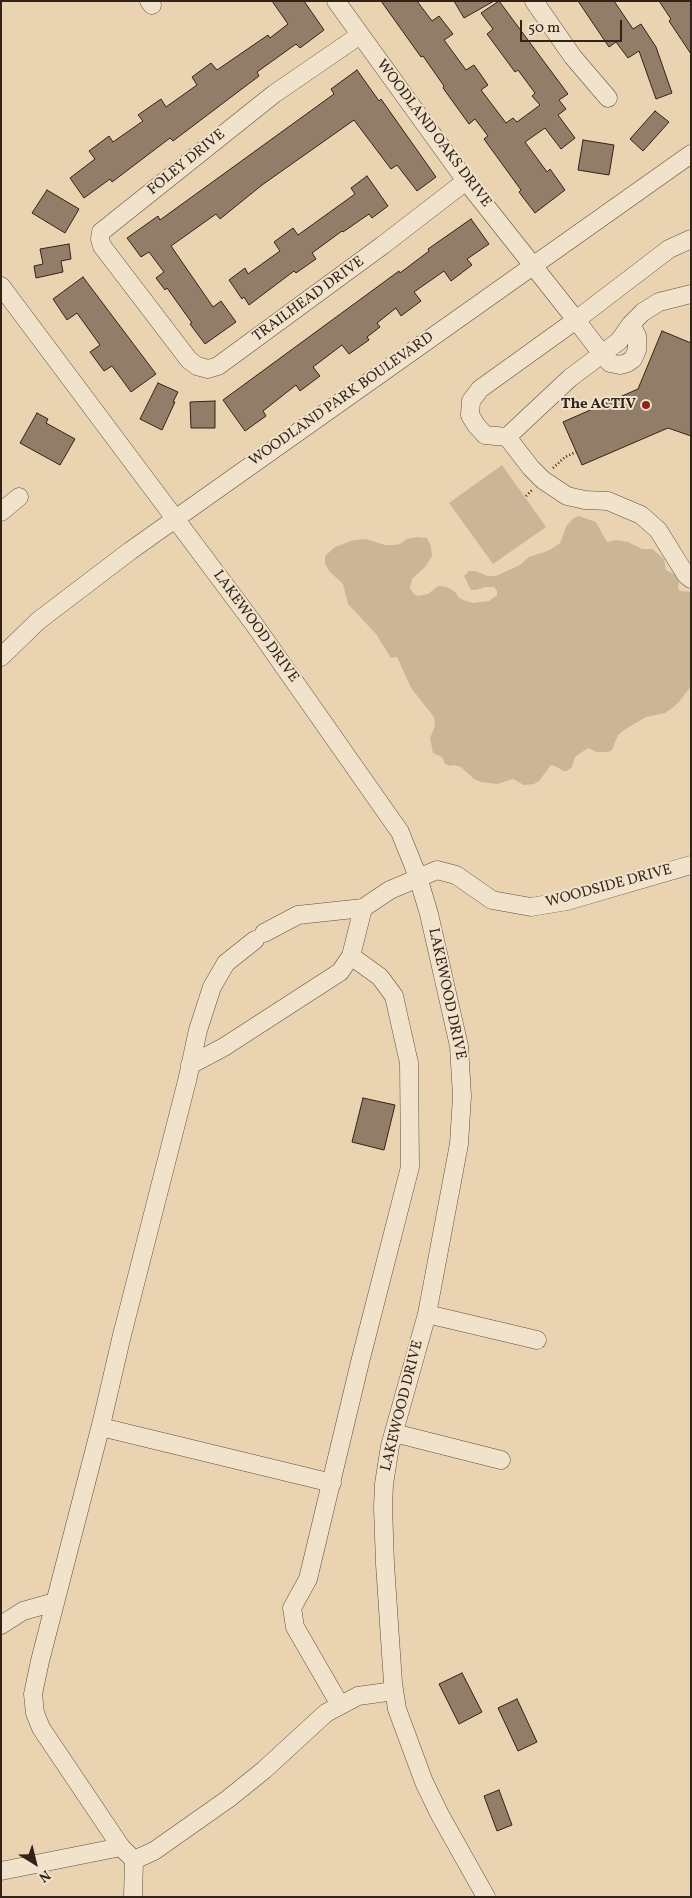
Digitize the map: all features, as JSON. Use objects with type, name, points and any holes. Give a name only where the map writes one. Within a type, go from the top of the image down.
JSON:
[{"type":"street","name":"WOODLAND OAKS DRIVE","points":[[336,1],[466,181],[602,354]]},
{"type":"street","points":[[534,1],[573,57],[608,98]]},
{"type":"street","name":"FOLEY DRIVE","points":[[157,318],[102,246],[101,232],[274,94],[360,35]]},
{"type":"street","name":"WOODLAND PARK BOULEVARD","points":[[1,657],[38,621],[130,550],[691,154]]},
{"type":"street","name":"TRAILHEAD DRIVE","points":[[157,318],[188,360],[197,366],[208,369],[218,366],[384,245],[466,181]]},
{"type":"street","points":[[691,239],[669,249],[576,320],[480,389],[470,401],[470,415],[485,435],[507,437],[545,482],[567,496],[586,500],[608,501],[641,515],[658,530],[686,575],[691,579]]},
{"type":"street","name":"LAKEWOOD DRIVE","points":[[1,286],[254,624],[400,832],[418,877],[429,914],[458,1046],[462,1088],[460,1144],[427,1314],[394,1434],[384,1484],[385,1564],[394,1691],[397,1709],[424,1782],[440,1815],[486,1897]]},
{"type":"street","points":[[507,437],[570,378],[618,341],[643,312],[659,302],[684,294],[691,294]]},
{"type":"street","points":[[602,354],[610,363],[620,365],[633,359],[637,350],[637,336],[632,324]]},
{"type":"street","points":[[1,512],[19,497]]},
{"type":"street","name":"WOODSIDE DRIVE","points":[[363,908],[390,890],[437,870],[456,875],[492,900],[531,907],[567,901],[691,865]]},
{"type":"street","points":[[133,1897],[134,1860],[122,1847],[42,1728],[35,1713],[33,1694],[101,1427],[198,1030],[212,988],[226,963],[259,937],[298,915],[363,908],[351,956],[340,972],[224,1047],[190,1065]]},
{"type":"street","points":[[340,1705],[295,1627],[292,1608],[308,1579],[360,1362],[410,1167],[409,1063],[394,996],[380,977],[351,956]]},
{"type":"street","points":[[427,1314],[537,1340]]},
{"type":"street","points":[[101,1427],[332,1483]]},
{"type":"street","points":[[394,1434],[501,1460]]},
{"type":"street","points":[[1,1625],[23,1610],[55,1602]]},
{"type":"street","points":[[134,1860],[154,1851],[228,1799],[264,1770],[326,1713],[358,1696],[394,1691]]},
{"type":"street","points":[[1,1871],[122,1847]]},
{"type":"shaded area","points":[[502,465],[546,527],[493,564],[449,503]]},
{"type":"shaded area","points":[[579,516],[596,522],[607,542],[616,540],[628,542],[642,549],[652,549],[664,559],[666,570],[676,575],[680,591],[691,592],[691,686],[679,702],[665,713],[646,717],[624,730],[618,735],[612,750],[597,752],[588,748],[575,757],[572,767],[567,771],[551,765],[539,781],[534,784],[524,785],[513,779],[497,784],[481,782],[474,779],[461,767],[445,764],[442,757],[433,753],[430,738],[435,726],[434,717],[411,688],[397,657],[391,658],[376,634],[348,604],[343,584],[329,571],[325,563],[325,556],[335,547],[354,540],[366,539],[385,545],[393,545],[400,544],[407,539],[427,538],[431,546],[432,556],[426,566],[412,579],[410,588],[414,594],[418,596],[428,594],[438,586],[447,587],[455,592],[459,598],[466,601],[473,603],[489,601],[497,595],[497,591],[494,587],[471,590],[464,576],[469,571],[496,576],[520,565],[529,557],[550,550],[560,543],[567,525]]},
{"type":"building","points":[[272,1],[304,1],[324,30],[300,48],[296,44],[257,72],[259,76],[173,141],[170,138],[112,182],[110,179],[84,198],[70,178],[95,159],[89,151],[109,136],[113,142],[143,121],[138,115],[161,99],[166,107],[197,85],[192,77],[211,63],[217,70],[268,35],[270,38],[288,24]]},
{"type":"building","points":[[381,1],[417,1],[432,21],[439,16],[453,34],[444,40],[466,70],[474,65],[488,85],[481,90],[506,123],[513,118],[517,122],[540,105],[532,96],[535,93],[518,70],[515,72],[487,34],[493,29],[481,13],[499,1],[568,94],[559,100],[566,109],[558,115],[575,138],[561,149],[545,128],[525,142],[547,172],[550,169],[565,190],[535,213],[519,192],[521,190],[484,139],[488,136],[475,119],[469,124],[423,56],[421,57]]},
{"type":"building","points":[[454,1],[494,1],[464,18]]},
{"type":"building","points":[[578,1],[614,1],[633,29],[641,24],[656,47],[672,93],[656,99],[639,51],[628,58],[616,42],[609,47]]},
{"type":"building","points":[[659,1],[691,1],[691,54],[669,21],[671,19]]},
{"type":"building","points":[[357,70],[379,101],[381,99],[436,177],[417,191],[397,165],[391,169],[354,120],[262,185],[220,219],[216,214],[171,246],[213,307],[221,301],[236,322],[205,344],[167,288],[165,290],[156,278],[164,272],[149,252],[141,257],[127,238],[158,216],[160,220],[334,94],[331,89]]},
{"type":"building","points":[[655,111],[669,122],[643,151],[630,139]]},
{"type":"building","points":[[583,140],[614,145],[609,175],[578,170]]},
{"type":"building","points":[[367,176],[388,206],[372,218],[369,214],[342,231],[312,253],[316,259],[296,273],[294,271],[249,305],[244,297],[242,299],[229,280],[245,268],[248,274],[280,251],[274,242],[293,228],[298,235],[355,194],[351,188]]},
{"type":"building","points":[[47,190],[79,209],[65,233],[32,213]]},
{"type":"building","points":[[471,219],[489,244],[467,259],[472,265],[451,281],[444,271],[414,292],[421,301],[401,316],[396,308],[377,323],[380,327],[367,337],[369,340],[349,354],[342,345],[313,367],[320,376],[300,391],[296,385],[263,411],[266,416],[245,431],[223,400],[399,271],[400,273],[429,251],[428,249]]},
{"type":"building","points":[[69,244],[71,259],[61,261],[63,272],[36,278],[34,266],[43,264],[40,249]]},
{"type":"building","points":[[83,277],[156,374],[131,392],[112,366],[104,371],[90,352],[100,345],[77,313],[67,320],[53,299]]},
{"type":"building","name":"The ACTIV","points":[[662,331],[691,343],[691,436],[668,428],[582,465],[563,422],[638,389]]},
{"type":"building","points":[[158,383],[178,392],[162,430],[140,419]]},
{"type":"building","points":[[215,401],[215,428],[191,428],[190,402]]},
{"type":"building","points":[[37,413],[48,419],[46,423],[75,439],[60,465],[20,443]]},
{"type":"building","points":[[363,1098],[395,1105],[384,1150],[352,1142]]},
{"type":"building","points":[[462,1673],[482,1712],[459,1724],[439,1684]]},
{"type":"building","points":[[517,1699],[537,1742],[518,1751],[498,1708]]},
{"type":"building","points":[[499,1790],[512,1825],[497,1831],[484,1796]]},
{"type":"place","name":"The ACTIV","points":[[646,405]]}]
